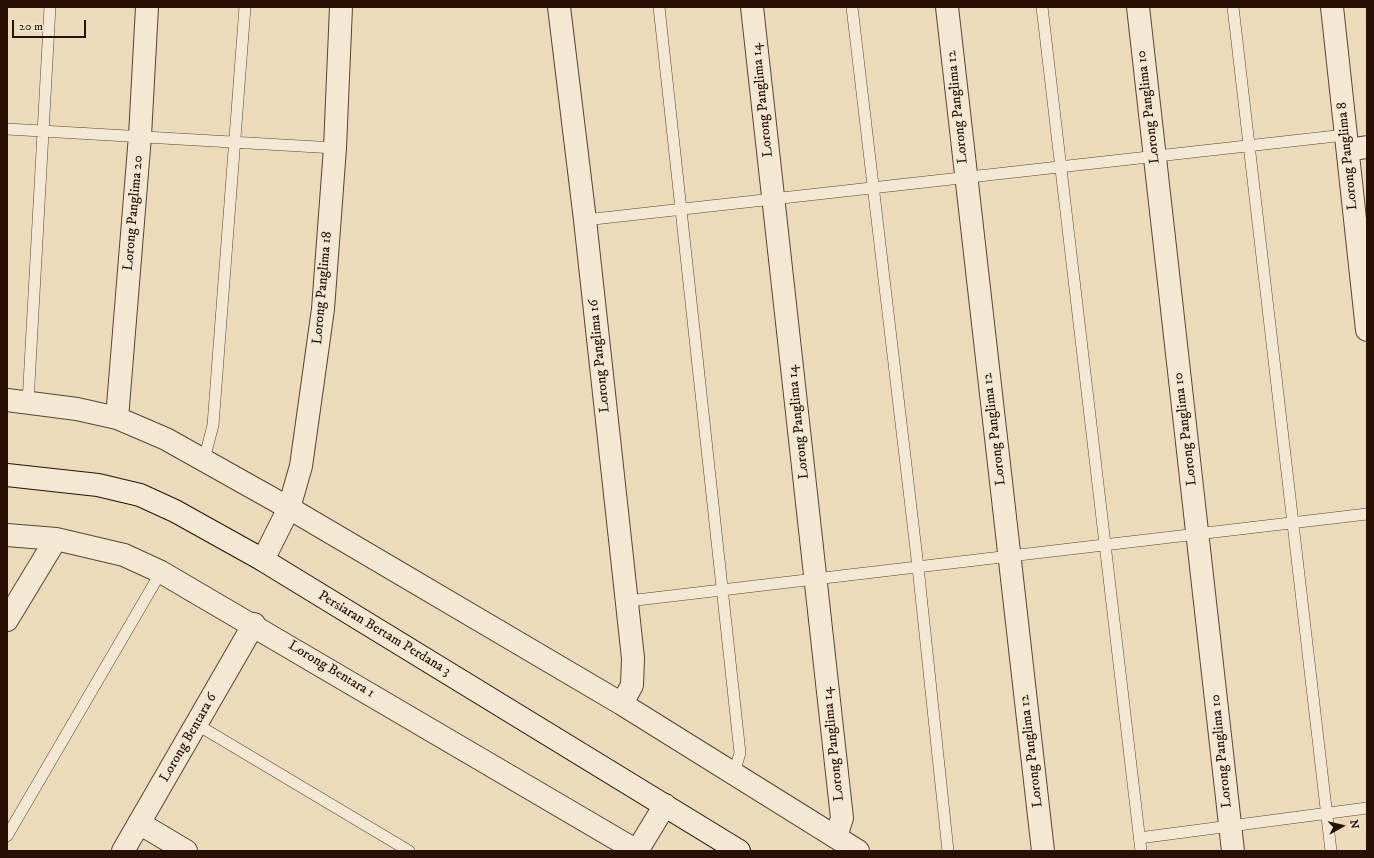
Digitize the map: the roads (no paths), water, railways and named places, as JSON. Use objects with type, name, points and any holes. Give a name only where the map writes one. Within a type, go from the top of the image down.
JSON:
[{"type":"street","name":"Lorong Panglima 20","points":[[117,418],[140,136],[147,7]]},
{"type":"street","name":"Lorong Panglima 18","points":[[263,560],[288,508],[301,466],[323,309],[335,148],[341,7]]},
{"type":"street","name":"Lorong Panglima 16","points":[[559,7],[585,220],[628,601],[633,658],[632,685],[622,704]]},
{"type":"street","name":"Lorong Panglima 14","points":[[752,7],[842,818],[836,837]]},
{"type":"street","name":"Lorong Panglima 12","points":[[947,7],[1043,851]]},
{"type":"street","name":"Lorong Panglima 10","points":[[1138,7],[1233,851]]},
{"type":"street","name":"Lorong Panglima 8","points":[[1332,7],[1353,144],[1367,330]]},
{"type":"street","points":[[7,400],[77,409],[117,418],[166,439],[288,508],[622,704],[858,851]]},
{"type":"street","name":"Persiaran Bertam Perdana 3","points":[[7,476],[98,484],[140,495],[175,512],[263,560],[739,851]]},
{"type":"street","name":"Lorong Bentara 1","points":[[7,535],[56,539],[124,555],[161,572],[254,624],[637,851]]},
{"type":"street","points":[[7,620],[56,539]]},
{"type":"street","name":"Lorong Bentara 6","points":[[123,851],[254,624]]},
{"type":"street","points":[[637,851],[665,805]]},
{"type":"street","points":[[140,823],[186,851]]},
{"type":"lane","points":[[28,402],[50,7]]},
{"type":"lane","points":[[204,460],[213,425],[245,7]]},
{"type":"lane","points":[[659,7],[740,753],[734,773]]},
{"type":"lane","points":[[852,7],[918,567],[948,851]]},
{"type":"lane","points":[[1042,7],[1141,851]]},
{"type":"lane","points":[[1233,7],[1331,851]]},
{"type":"lane","points":[[7,129],[335,148]]},
{"type":"lane","points":[[585,220],[1249,146],[1353,144]]},
{"type":"lane","points":[[628,601],[1367,514]]},
{"type":"lane","points":[[7,836],[161,572]]},
{"type":"lane","points":[[196,724],[409,851]]},
{"type":"lane","points":[[1139,838],[1367,808]]}]
